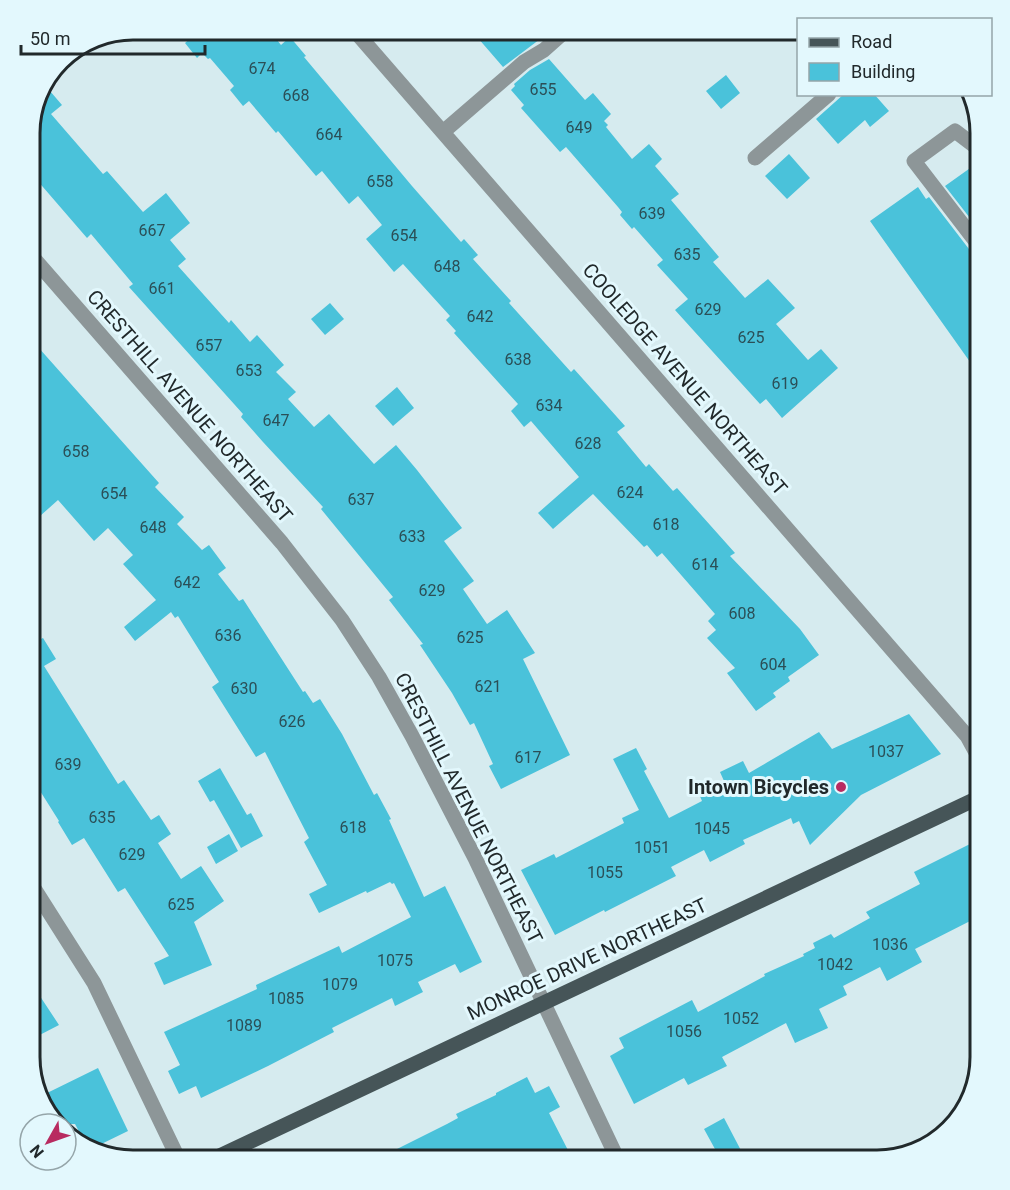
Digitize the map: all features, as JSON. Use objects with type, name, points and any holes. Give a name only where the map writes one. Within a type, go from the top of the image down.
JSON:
[{"type":"main road","name":"MONROE DRIVE NORTHEAST","points":[[232,1150],[970,802]]},
{"type":"street","name":"COOLEDGE AVENUE NORTHEAST","points":[[363,40],[970,742]]},
{"type":"street","points":[[443,132],[524,62],[555,41]]},
{"type":"street","points":[[755,158],[827,96]]},
{"type":"street","points":[[970,142],[955,131],[914,161],[970,234]]},
{"type":"street","name":"CRESTHILL AVENUE NORTHEAST","points":[[41,266],[282,543],[342,620],[379,677],[475,858],[613,1150]]},
{"type":"street","points":[[40,898],[94,983],[174,1150]]},
{"type":"building","points":[[188,40],[277,40],[281,45],[286,40],[293,40],[306,56],[304,57],[412,186],[461,242],[464,239],[478,255],[473,259],[511,301],[509,303],[571,372],[574,369],[625,426],[617,432],[646,467],[649,464],[673,491],[677,488],[735,553],[730,556],[800,629],[819,655],[788,677],[790,681],[773,693],[776,697],[756,711],[727,673],[735,668],[707,638],[716,630],[708,621],[715,614],[662,553],[657,557],[647,545],[644,547],[593,494],[553,529],[538,513],[579,477],[531,421],[524,427],[511,411],[518,404],[454,333],[456,331],[446,320],[450,316],[403,264],[394,272],[366,239],[382,225],[358,196],[349,204],[322,171],[316,176],[249,101],[243,106],[230,90],[234,86],[210,58],[208,59],[202,53],[197,58],[185,43]]},
{"type":"building","points":[[480,40],[538,41],[503,67]]},
{"type":"building","points":[[549,59],[585,100],[593,93],[611,114],[604,121],[608,125],[606,127],[632,159],[649,144],[662,159],[655,166],[679,194],[671,200],[719,257],[713,262],[745,298],[768,279],[795,308],[776,324],[808,360],[821,349],[838,368],[782,418],[766,399],[760,404],[675,310],[688,299],[657,265],[663,260],[634,227],[632,229],[620,215],[622,212],[618,207],[566,147],[560,152],[521,108],[524,105],[511,90],[514,84],[530,70]]},
{"type":"building","points":[[726,75],[740,93],[721,109],[706,91]]},
{"type":"building","points":[[50,91],[62,105],[51,114],[103,174],[107,171],[143,212],[166,193],[190,223],[170,240],[186,259],[178,266],[229,323],[231,320],[250,342],[257,335],[284,365],[276,372],[296,392],[288,399],[314,427],[329,414],[374,464],[396,445],[417,470],[462,528],[444,541],[474,581],[463,589],[487,624],[507,610],[535,653],[523,659],[570,755],[501,789],[489,766],[493,764],[474,723],[470,725],[420,645],[423,644],[389,600],[393,597],[321,509],[323,507],[263,442],[241,417],[243,414],[129,287],[133,284],[91,234],[87,238],[41,185],[41,127]]},
{"type":"building","points":[[842,96],[876,96],[889,111],[870,127],[865,120],[838,144],[816,119]]},
{"type":"building","points":[[789,154],[810,178],[787,199],[765,176]]},
{"type":"building","points":[[970,168],[970,218],[945,186]]},
{"type":"building","points":[[918,187],[926,199],[929,197],[970,250],[970,362],[870,221]]},
{"type":"building","points":[[330,303],[344,319],[325,335],[311,319]]},
{"type":"building","points":[[41,350],[159,483],[155,487],[184,517],[177,524],[202,550],[209,545],[226,568],[218,574],[239,601],[243,599],[303,692],[305,691],[313,703],[320,699],[342,734],[374,795],[377,793],[391,819],[389,820],[424,897],[445,886],[482,962],[460,973],[455,964],[418,982],[423,992],[395,1006],[392,998],[332,1028],[334,1032],[201,1098],[196,1086],[179,1094],[168,1071],[180,1065],[164,1032],[257,989],[256,985],[339,946],[342,953],[411,917],[394,883],[390,882],[319,913],[309,894],[327,885],[304,842],[309,838],[265,752],[256,757],[212,687],[219,682],[178,616],[175,618],[171,612],[135,641],[124,627],[156,600],[123,564],[133,555],[108,528],[94,541],[58,500],[41,516]]},
{"type":"building","points":[[397,387],[414,408],[393,426],[375,406]]},
{"type":"building","points":[[43,638],[56,659],[44,666],[118,784],[124,780],[151,820],[159,815],[171,834],[158,843],[181,879],[201,866],[224,901],[194,922],[212,965],[164,985],[154,963],[169,956],[125,888],[118,892],[84,838],[72,845],[40,791],[40,639]]},
{"type":"building","points":[[909,714],[941,754],[861,795],[810,845],[799,821],[793,824],[791,818],[743,840],[745,844],[710,862],[704,850],[671,867],[676,876],[555,935],[521,870],[554,854],[556,858],[624,823],[622,818],[639,810],[613,759],[636,748],[647,769],[644,771],[669,818],[702,801],[699,794],[724,781],[720,772],[743,761],[749,773],[819,732],[832,749]]},
{"type":"building","points":[[220,768],[247,815],[251,813],[263,836],[241,848],[214,800],[210,802],[198,781]]},
{"type":"building","points":[[229,834],[238,851],[216,864],[207,847]]},
{"type":"building","points":[[970,844],[970,921],[915,949],[922,962],[887,981],[880,967],[843,986],[847,995],[819,1009],[828,1028],[795,1043],[786,1023],[722,1057],[727,1066],[688,1085],[684,1078],[634,1104],[610,1056],[624,1048],[619,1038],[692,1000],[698,1012],[765,976],[764,974],[804,956],[803,954],[815,948],[813,943],[831,934],[834,938],[870,918],[866,912],[920,884],[914,872]]},
{"type":"building","points":[[40,996],[59,1025],[40,1035]]},
{"type":"building","points":[[98,1068],[128,1131],[102,1144],[92,1140],[78,1130],[78,1112],[59,1112],[48,1093]]},
{"type":"building","points":[[527,1077],[535,1093],[549,1086],[560,1107],[549,1113],[568,1150],[395,1150],[458,1118],[456,1114]]},
{"type":"building","points":[[724,1118],[741,1150],[716,1150],[704,1129]]},
{"type":"place","name":"Intown Bicycles","points":[[841,787]]}]
